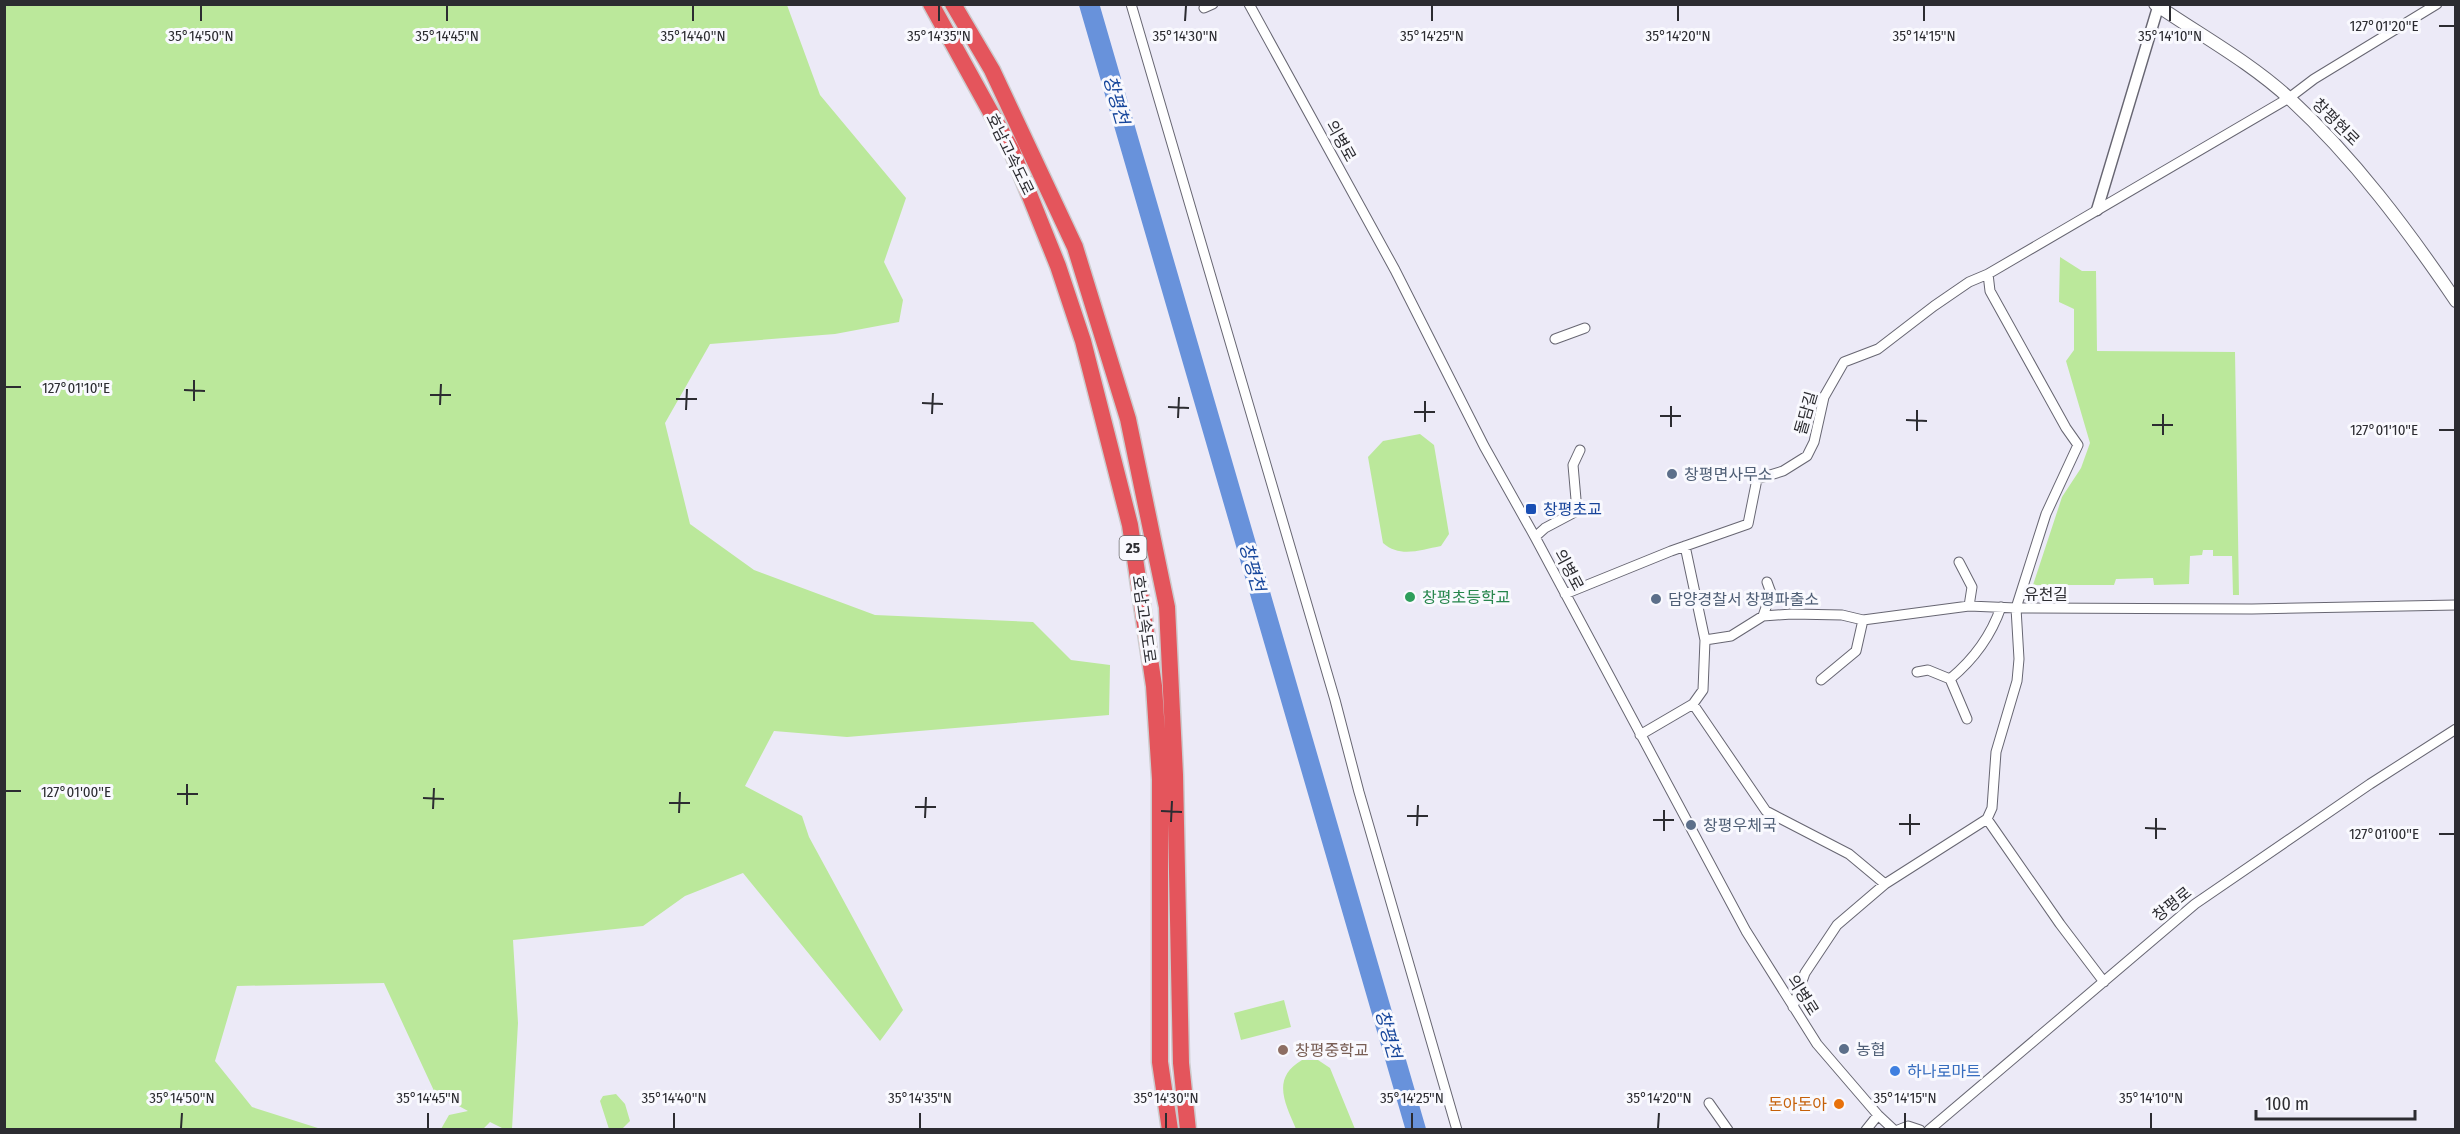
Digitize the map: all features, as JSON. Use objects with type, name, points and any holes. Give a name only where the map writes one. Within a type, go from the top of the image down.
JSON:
[{"type":"highway","name":"호남고속도로","points":[[931,4],[1011,149],[1054,256],[1083,341],[1130,525],[1154,686],[1160,779],[1160,1062],[1170,1130]]},
{"type":"highway","name":"호남고속도로","points":[[953,4],[992,70],[1074,247],[1128,419],[1135,452],[1167,607],[1175,774],[1181,1063],[1188,1130]]},
{"type":"main road","name":"창평현로","points":[[2157,5],[2242,62],[2289,98],[2350,160],[2456,301]]},
{"type":"street","points":[[1131,4],[1335,700],[1359,792],[1457,1130]]},
{"type":"street","name":"의병로","points":[[1249,4],[1395,270],[1484,447],[1535,537],[1746,931],[1817,1044],[1878,1115],[1894,1130]]},
{"type":"street","points":[[1705,640],[1731,636],[1763,616],[1842,615],[1863,620],[1969,606],[2016,608],[2046,514],[2078,445],[2066,428],[1990,291],[1988,274],[2289,98],[2314,79],[2437,4]]},
{"type":"street","points":[[2097,210],[2157,5]]},
{"type":"street","name":"돌담길","points":[[1565,594],[1685,546],[1748,524],[1757,479],[1783,471],[1807,456],[1814,442],[1824,397],[1844,362],[1878,349],[1969,282],[1988,274]]},
{"type":"street","points":[[1556,339],[1585,328]]},
{"type":"street","points":[[1535,537],[1545,528],[1577,511],[1573,465],[1580,450]]},
{"type":"street","points":[[1640,735],[1693,704],[1703,690],[1705,640],[1685,546]]},
{"type":"street","points":[[1959,562],[1972,587],[1969,606]]},
{"type":"street","points":[[1763,616],[1771,592],[1767,582]]},
{"type":"street","name":"유천길","points":[[1987,819],[1992,808],[1996,752],[2017,681],[2019,658],[2016,608],[2252,609],[2456,605]]},
{"type":"street","points":[[1950,679],[1974,655],[1995,624],[2001,608]]},
{"type":"street","points":[[1821,680],[1856,651],[1863,620]]},
{"type":"street","points":[[1917,672],[1928,670],[1950,679],[1967,719]]},
{"type":"street","points":[[1693,704],[1766,811],[1849,854],[1885,884]]},
{"type":"street","name":"창평로","points":[[1929,1130],[2195,904],[2370,784],[2456,729]]},
{"type":"street","points":[[1793,1007],[1805,973],[1837,925],[1885,884],[1987,819],[2060,924],[2104,982]]},
{"type":"street","points":[[1709,1103],[1728,1130]]},
{"type":"street","points":[[1866,1130],[1878,1115]]},
{"type":"street","points":[[1898,1130],[1908,1126],[1920,1130]]},
{"type":"green space","points":[[5,4],[787,5],[820,95],[906,198],[884,262],[903,300],[899,322],[835,334],[710,344],[665,423],[690,524],[754,570],[875,615],[1033,622],[1071,660],[1110,665],[1109,715],[847,737],[774,731],[745,786],[802,816],[809,837],[903,1010],[880,1041],[743,873],[685,896],[643,926],[513,940],[518,1023],[512,1129],[504,1129],[490,1122],[483,1129],[441,1129],[449,1115],[468,1111],[435,1093],[384,983],[237,986],[215,1061],[252,1107],[321,1129],[5,1129]]},
{"type":"green space","points":[[2060,257],[2082,271],[2096,271],[2097,351],[2235,352],[2239,595],[2233,595],[2232,556],[2213,556],[2213,550],[2203,550],[2202,555],[2190,556],[2189,584],[2154,585],[2153,578],[2116,579],[2114,585],[2033,585],[2062,497],[2081,468],[2090,443],[2066,361],[2074,350],[2074,309],[2059,302]]},
{"type":"green space","points":[[1420,434],[1434,445],[1449,534],[1441,546],[1403,552],[1383,543],[1368,457],[1383,441]]},
{"type":"green space","points":[[1284,1000],[1291,1027],[1241,1040],[1234,1013]]},
{"type":"green space","points":[[1302,1060],[1318,1060],[1330,1068],[1355,1129],[1296,1129],[1283,1092],[1286,1075]]},
{"type":"green space","points":[[616,1094],[625,1104],[630,1121],[622,1129],[609,1129],[600,1101],[603,1096]]},
{"type":"waterway","name":"창평천","points":[[1089,4],[1416,1130]]},
{"type":"place","name":"창평면사무소","points":[[1672,474]]},
{"type":"place","name":"창평초교","points":[[1531,509]]},
{"type":"place","name":"창평초등학교","points":[[1410,597]]},
{"type":"place","name":"담양경찰서 창평파출소","points":[[1656,599]]},
{"type":"place","name":"창평우체국","points":[[1691,825]]},
{"type":"place","name":"농협","points":[[1844,1049]]},
{"type":"place","name":"창평중학교","points":[[1283,1050]]},
{"type":"place","name":"하나로마트","points":[[1895,1071]]},
{"type":"place","name":"돈아돈아","points":[[1839,1104]]}]
